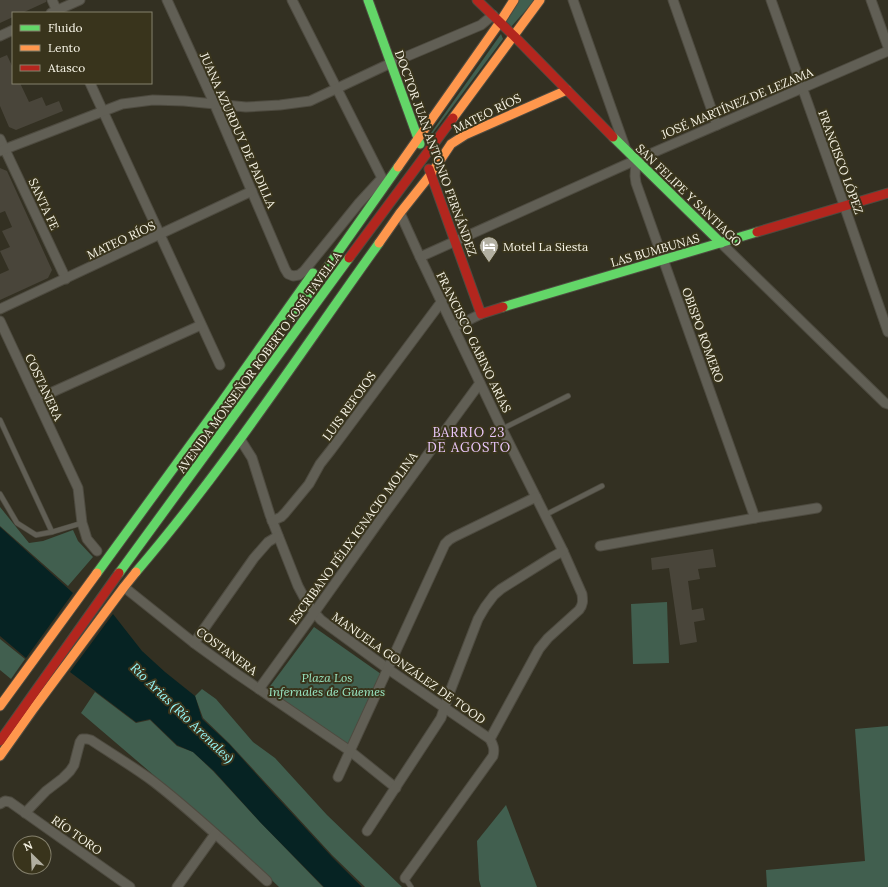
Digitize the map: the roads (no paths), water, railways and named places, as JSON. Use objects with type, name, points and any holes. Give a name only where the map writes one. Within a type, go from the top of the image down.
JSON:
[{"type":"main road","name":"DOCTOR JUAN ANTONIO FERNÁNDEZ","points":[[368,0],[425,156],[454,243],[481,314]]},
{"type":"main road","name":"SAN FELIPE Y SANTIAGO","points":[[477,0],[721,243]]},
{"type":"main road","name":"AVENIDA MONSEÑOR ROBERTO JOSÉ TAVELLA","points":[[86,603],[100,577],[226,411],[514,0]]},
{"type":"main road","name":"AVENIDA MONSEÑOR ROBERTO JOSÉ TAVELLA","points":[[0,741],[31,706],[112,583],[304,319],[540,0]]},
{"type":"main road","name":"MATEO RÍOS","points":[[31,706],[124,587],[168,535],[240,439],[400,213],[431,174],[452,144],[458,139],[567,90]]},
{"type":"main road","points":[[0,706],[100,577],[382,178],[418,138]]},
{"type":"main road","name":"LAS BUMBUNAS","points":[[481,314],[888,192]]},
{"type":"main road","points":[[0,756],[31,706]]},
{"type":"street","points":[[52,0],[55,12],[80,0]]},
{"type":"street","name":"JUANA AZURDUY DE PADILLA","points":[[167,0],[214,103],[288,274],[293,276],[299,275],[304,271],[358,203],[382,178]]},
{"type":"street","points":[[292,0],[382,178]]},
{"type":"street","points":[[573,0],[626,150]]},
{"type":"street","points":[[673,0],[717,125]]},
{"type":"street","name":"FRANCISCO LÓPEZ","points":[[771,0],[888,332]]},
{"type":"street","points":[[871,0],[888,47]]},
{"type":"street","points":[[2,150],[122,104],[153,100],[214,103],[246,107],[310,101],[392,63],[481,25],[493,15]]},
{"type":"street","points":[[0,36],[12,30]]},
{"type":"street","name":"JOSÉ MARTÍNEZ DE LEZAMA","points":[[420,258],[636,160],[888,51]]},
{"type":"street","points":[[90,84],[220,365]]},
{"type":"street","name":"SANTA FE","points":[[0,139],[2,150],[66,279]]},
{"type":"street","name":"OBISPO ROMERO","points":[[636,160],[636,183],[755,518]]},
{"type":"street","name":"MATEO RÍOS","points":[[0,310],[252,191]]},
{"type":"street","name":"FRANCISCO GABINO ARIAS","points":[[400,213],[480,383],[563,551],[582,594],[582,607],[543,644],[490,739]]},
{"type":"street","name":"SAN FELIPE Y SANTIAGO","points":[[721,243],[885,403],[888,404]]},
{"type":"street","name":"LUIS REFOJOS","points":[[272,521],[281,517],[309,484],[320,464],[442,301]]},
{"type":"street","name":"LAS BUMBUNAS","points":[[454,327],[481,314]]},
{"type":"street","name":"COSTANERA","points":[[0,321],[78,488],[82,523],[87,539],[97,551]]},
{"type":"street","points":[[37,399],[201,325]]},
{"type":"street","name":"ESCRIBANO FÉLIX IGNACIO MOLINA","points":[[259,689],[480,383]]},
{"type":"street","name":"MANUELA GONZÁLEZ DE TOOD","points":[[240,439],[252,458],[272,521],[298,586],[314,613],[321,620],[388,669],[490,739]]},
{"type":"street","points":[[338,778],[445,544],[454,537],[536,497]]},
{"type":"street","points":[[600,546],[817,508]]},
{"type":"street","points":[[194,643],[254,558],[268,542],[278,536]]},
{"type":"street","points":[[367,831],[440,718],[478,619],[485,607],[494,595],[501,589],[563,551]]},
{"type":"street","name":"COSTANERA","points":[[124,587],[194,643],[350,751],[396,788]]},
{"type":"street","points":[[25,813],[46,791],[70,771],[74,764],[80,742],[82,739],[87,738],[153,781],[167,792],[216,834],[267,881]]},
{"type":"street","points":[[405,878],[493,756],[493,744],[490,739]]},
{"type":"street","name":"RÍO TORO","points":[[0,804],[5,801],[10,802],[130,887]]},
{"type":"street","points":[[178,887],[216,834]]},
{"type":"lane","points":[[502,428],[568,396]]},
{"type":"lane","points":[[0,420],[52,532]]},
{"type":"lane","points":[[545,515],[602,486]]},
{"type":"lane","points":[[0,494],[17,523],[36,535],[82,523]]},
{"type":"lane","points":[[405,878],[411,887]]},
{"type":"water","points":[[0,527],[73,593],[26,658],[0,636]]},
{"type":"water","name":"Río Arias (Río Arenales)","points":[[113,614],[142,651],[195,696],[202,719],[229,744],[332,857],[362,887],[324,887],[260,822],[214,771],[193,752],[177,745],[150,719],[136,722],[70,672]]},
{"type":"place","name":"Motel La Siesta","points":[[489,263]]},
{"type":"district","name":"BARRIO 23 DE AGOSTO","points":[[469,440]]},
{"type":"park label","name":"Plaza Los Infernales de Güemes","points":[[327,684]]}]
